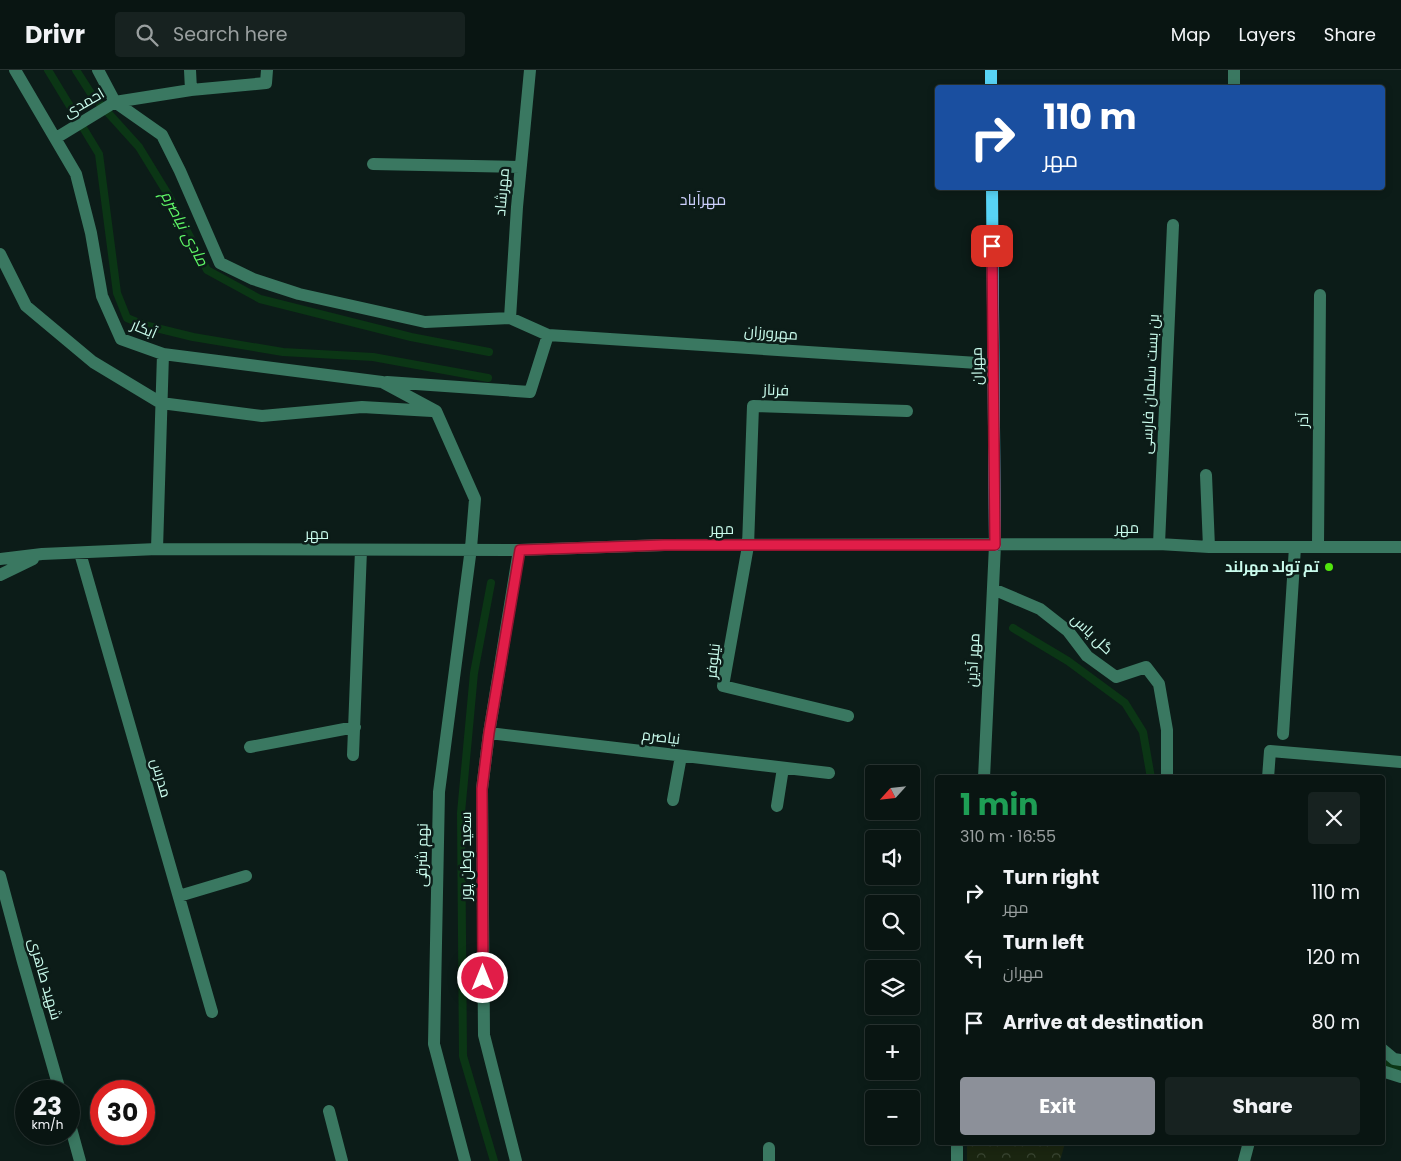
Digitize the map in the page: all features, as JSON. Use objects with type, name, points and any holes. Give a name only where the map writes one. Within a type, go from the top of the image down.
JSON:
[{"type":"main road","points":[[991,70],[991,85]]},
{"type":"main road","name":"مهران","points":[[992,190],[995,545]]},
{"type":"street","name":"آبکار","points":[[15,70],[76,174],[91,233],[102,296],[120,338],[162,354],[382,382],[436,411]]},
{"type":"street","points":[[98,70],[115,102],[162,135],[180,171],[220,263],[253,279],[299,294],[425,322],[510,318],[548,335],[530,392],[382,382]]},
{"type":"street","points":[[190,70],[191,90]]},
{"type":"street","name":"احمدی","points":[[56,138],[115,102],[191,90],[266,83],[267,70]]},
{"type":"street","name":"مهرشاد","points":[[510,318],[520,167],[530,70]]},
{"type":"street","points":[[1234,70],[1234,85]]},
{"type":"street","points":[[372,164],[520,167]]},
{"type":"street","name":"بن بست سلمان فارسی","points":[[1159,544],[1173,225]]},
{"type":"street","points":[[0,254],[26,306],[93,362],[161,403],[262,416],[362,407],[436,411],[475,499],[471,548]]},
{"type":"street","name":"آذر","points":[[1318,546],[1320,295]]},
{"type":"street","name":"مهرورزان","points":[[548,335],[993,364]]},
{"type":"street","points":[[157,549],[162,354]]},
{"type":"street","name":"فرناز","points":[[748,546],[754,406],[907,411]]},
{"type":"street","points":[[1206,475],[1209,547]]},
{"type":"street","name":"مهر","points":[[0,559],[42,554],[157,549],[361,550],[471,548],[520,550],[664,545],[1159,544],[1209,547],[1401,547]]},
{"type":"street","name":"مهر آذین","points":[[984,775],[995,545]]},
{"type":"street","name":"نیلوفر","points":[[748,546],[723,686],[848,716]]},
{"type":"street","points":[[1284,734],[1295,547]]},
{"type":"street","name":"نهم شرقی","points":[[465,1161],[434,1044],[439,792],[471,548]]},
{"type":"street","points":[[353,755],[361,550]]},
{"type":"street","name":"سعید وطن پور","points":[[516,1161],[484,1035],[482,789],[489,733],[520,550]]},
{"type":"street","name":"مدرس","points":[[80,553],[212,1012]]},
{"type":"street","name":"مهر","points":[[0,575],[42,554]]},
{"type":"street","name":"گل یاس","points":[[993,589],[1040,610],[1068,631],[1087,656],[1116,677],[1146,667],[1158,684],[1168,730],[1167,775]]},
{"type":"street","points":[[250,747],[355,727]]},
{"type":"street","name":"نیاصرم","points":[[489,733],[829,773]]},
{"type":"street","points":[[1268,775],[1270,751],[1401,762]]},
{"type":"street","points":[[673,800],[681,756]]},
{"type":"street","points":[[777,806],[783,768]]},
{"type":"street","name":"شهید طاهری","points":[[0,876],[57,1080]]},
{"type":"street","points":[[179,896],[246,876]]},
{"type":"street","points":[[1385,1052],[1394,1059],[1401,1060]]},
{"type":"street","points":[[1385,1072],[1401,1077]]},
{"type":"street","points":[[329,1111],[342,1161]]},
{"type":"street","points":[[76,1145],[80,1161]]},
{"type":"street","points":[[1244,1161],[1248,1145]]},
{"type":"street","points":[[957,1147],[957,1161]]},
{"type":"green space","points":[[967,1145],[1064,1145],[1060,1161],[967,1161]]},
{"type":"waterway","points":[[48,70],[99,154],[117,293],[127,318],[144,325],[193,337],[283,352],[373,357],[488,378]]},
{"type":"waterway","name":"مادی نیاصرم","points":[[76,70],[92,95],[139,147],[169,196],[207,270],[260,299],[411,337],[489,352]]},
{"type":"waterway","points":[[491,583],[474,673],[461,813],[463,1056],[494,1161]]},
{"type":"waterway","points":[[1013,628],[1068,661],[1125,703],[1143,732],[1150,775]]},
{"type":"waterway","points":[[1385,1062],[1401,1067]]},
{"type":"place","name":"تم تولد مهرلند","points":[[1329,567]]},
{"type":"district","name":"مهرآباد","points":[[703,199]]},
{"type":"route","points":[[483,978],[482,789],[489,733],[520,550],[664,545],[995,545],[992,246]]}]
